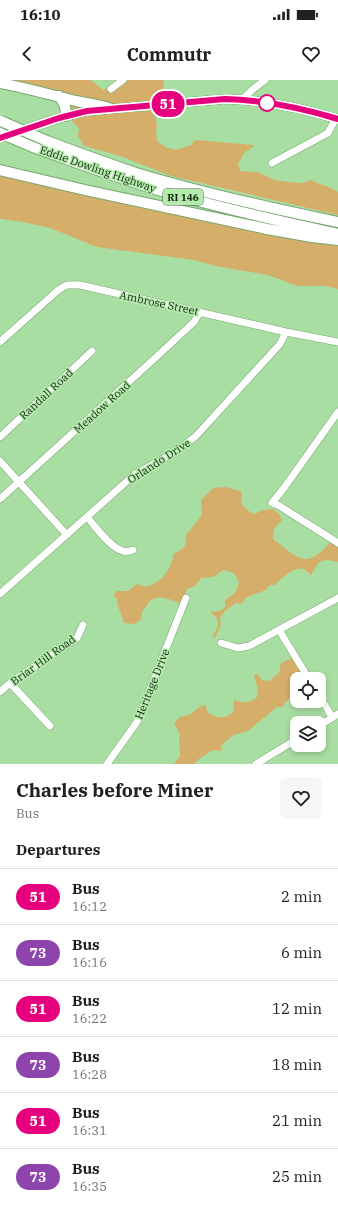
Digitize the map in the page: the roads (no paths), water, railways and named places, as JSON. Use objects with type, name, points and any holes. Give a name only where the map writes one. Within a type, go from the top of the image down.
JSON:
[{"type":"highway","points":[[0,83],[109,108]]},
{"type":"highway","points":[[59,96],[66,110],[65,116]]},
{"type":"highway","name":"Eddie Dowling Highway","points":[[0,121],[47,141],[111,165],[163,181],[230,198],[338,222]]},
{"type":"highway","name":"Eddie Dowling Highway","points":[[0,133],[33,147],[107,174],[169,193],[232,210],[338,234]]},
{"type":"highway","points":[[0,170],[267,229],[338,240]]},
{"type":"main road","points":[[0,138],[65,116],[87,111],[225,99],[243,99],[295,108],[337,119]]},
{"type":"street","points":[[111,89],[123,80]]},
{"type":"street","points":[[243,99],[265,80]]},
{"type":"street","points":[[272,163],[328,133],[337,119]]},
{"type":"street","name":"Ambrose Street","points":[[0,342],[64,285],[70,284],[286,332],[338,342]]},
{"type":"street","name":"Meadow Road","points":[[0,499],[194,322],[200,312]]},
{"type":"street","name":"Orlando Drive","points":[[0,594],[135,474],[172,454],[196,436],[280,344],[286,332]]},
{"type":"street","name":"Randall Road","points":[[0,437],[92,351]]},
{"type":"street","points":[[338,412],[272,503],[278,505],[338,543]]},
{"type":"street","points":[[0,461],[67,535]]},
{"type":"street","points":[[87,517],[115,548],[123,551],[133,550]]},
{"type":"street","name":"Heritage Drive","points":[[107,764],[137,722],[186,598]]},
{"type":"street","points":[[221,643],[238,648],[248,646],[338,598]]},
{"type":"street","name":"Briar Hill Road","points":[[0,692],[10,683],[77,638],[82,625]]},
{"type":"street","points":[[279,630],[305,672]]},
{"type":"street","points":[[10,683],[50,726]]},
{"type":"street","points":[[326,704],[335,716],[326,722]]},
{"type":"street","points":[[256,764],[290,743]]}]
